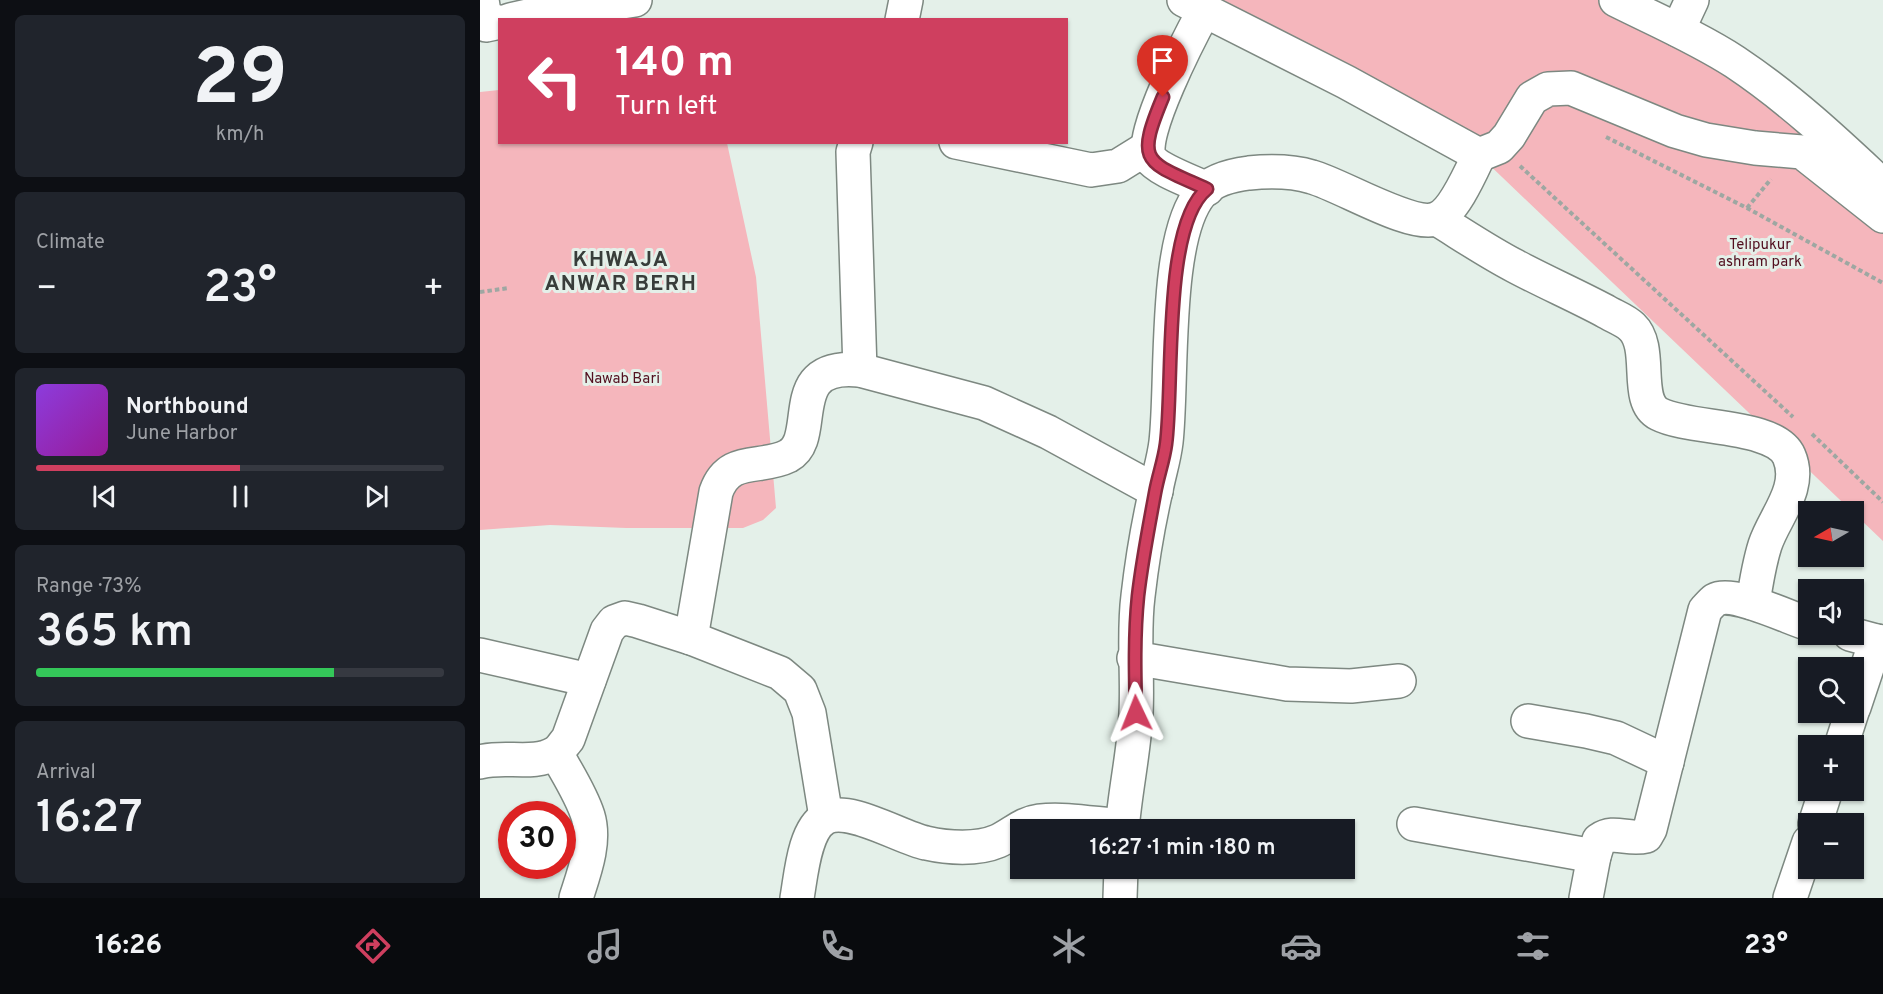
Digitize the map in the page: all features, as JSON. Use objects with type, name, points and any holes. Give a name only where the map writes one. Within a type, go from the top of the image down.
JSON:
[{"type":"main road","points":[[491,18],[635,0]]},
{"type":"main road","points":[[902,18],[906,0]]},
{"type":"main road","points":[[1616,0],[1678,30],[1733,61],[1771,87],[1805,113],[1883,186]]},
{"type":"main road","points":[[1678,30],[1692,0]]},
{"type":"main road","points":[[1207,189],[1158,165],[1150,158],[1147,148],[1154,118],[1188,41],[1194,5],[1346,82],[1479,155],[1499,147],[1509,136],[1532,98],[1540,92],[1560,87],[1571,88],[1675,131],[1696,137],[1755,148],[1802,152],[1883,216]]},
{"type":"main road","points":[[855,144],[853,152],[860,370]]},
{"type":"main road","points":[[966,144],[1091,170],[1118,166],[1147,148]]},
{"type":"main road","points":[[1437,219],[1460,193],[1479,155]]},
{"type":"main road","points":[[1123,819],[1136,713],[1134,658],[1138,594],[1166,443],[1172,304],[1180,250],[1185,224],[1201,194],[1215,183],[1236,175],[1288,172],[1328,182],[1402,215],[1426,220],[1437,219],[1515,266],[1630,325],[1639,335],[1643,351],[1645,392],[1650,407],[1658,414],[1677,420],[1764,436],[1779,442],[1790,456],[1793,478],[1789,497],[1763,552],[1753,603]]},
{"type":"main road","points":[[691,638],[719,482],[725,474],[735,468],[781,459],[793,453],[800,440],[810,395],[818,379],[828,372],[843,368],[860,370],[984,404],[1047,432],[1156,490]]},
{"type":"main road","points":[[1586,898],[1599,840],[1613,834],[1635,839],[1646,836],[1650,829],[1705,610],[1715,599],[1728,597],[1753,603],[1798,620]]},
{"type":"main road","points":[[480,762],[508,758],[534,759],[556,753],[568,739],[607,632],[614,622],[625,618],[691,638],[780,673],[801,690],[809,713],[826,817]]},
{"type":"main road","points":[[1864,665],[1870,639]]},
{"type":"main road","points":[[480,655],[589,680]]},
{"type":"main road","points":[[1134,658],[1287,684],[1351,686],[1400,681]]},
{"type":"main road","points":[[1528,721],[1616,738],[1667,762]]},
{"type":"main road","points":[[556,753],[589,818],[590,841],[586,866],[576,898]]},
{"type":"main road","points":[[796,898],[808,840],[816,826],[826,817],[840,815],[857,818],[925,843],[960,847],[997,842],[1010,834]]},
{"type":"main road","points":[[1414,824],[1594,856]]},
{"type":"main road","points":[[1790,898],[1798,874]]},
{"type":"main road","points":[[1120,879],[1120,898]]},
{"type":"path","points":[[1598,133],[1747,208],[1883,283]]},
{"type":"path","points":[[1514,160],[1796,420]]},
{"type":"path","points":[[480,292],[509,288]]},
{"type":"path","points":[[1804,428],[1883,502]]},
{"type":"green space","name":"Telipukur ashram park","points":[[1207,0],[1598,0],[1736,69],[1883,198],[1883,541],[1864,523],[1864,501],[1841,501],[1479,155]]},
{"type":"green space","name":"Nawab Bari","points":[[498,90],[498,144],[727,144],[756,277],[776,508],[763,520],[743,528],[626,528],[550,525],[480,530],[480,92]]},
{"type":"district","name":"KHWAJA ANWAR BERH","points":[[621,271]]},
{"type":"route","points":[[1136,713],[1134,658],[1138,594],[1166,443],[1172,304],[1185,224],[1201,194],[1207,189],[1158,165],[1150,158],[1147,141],[1163,97]]}]
